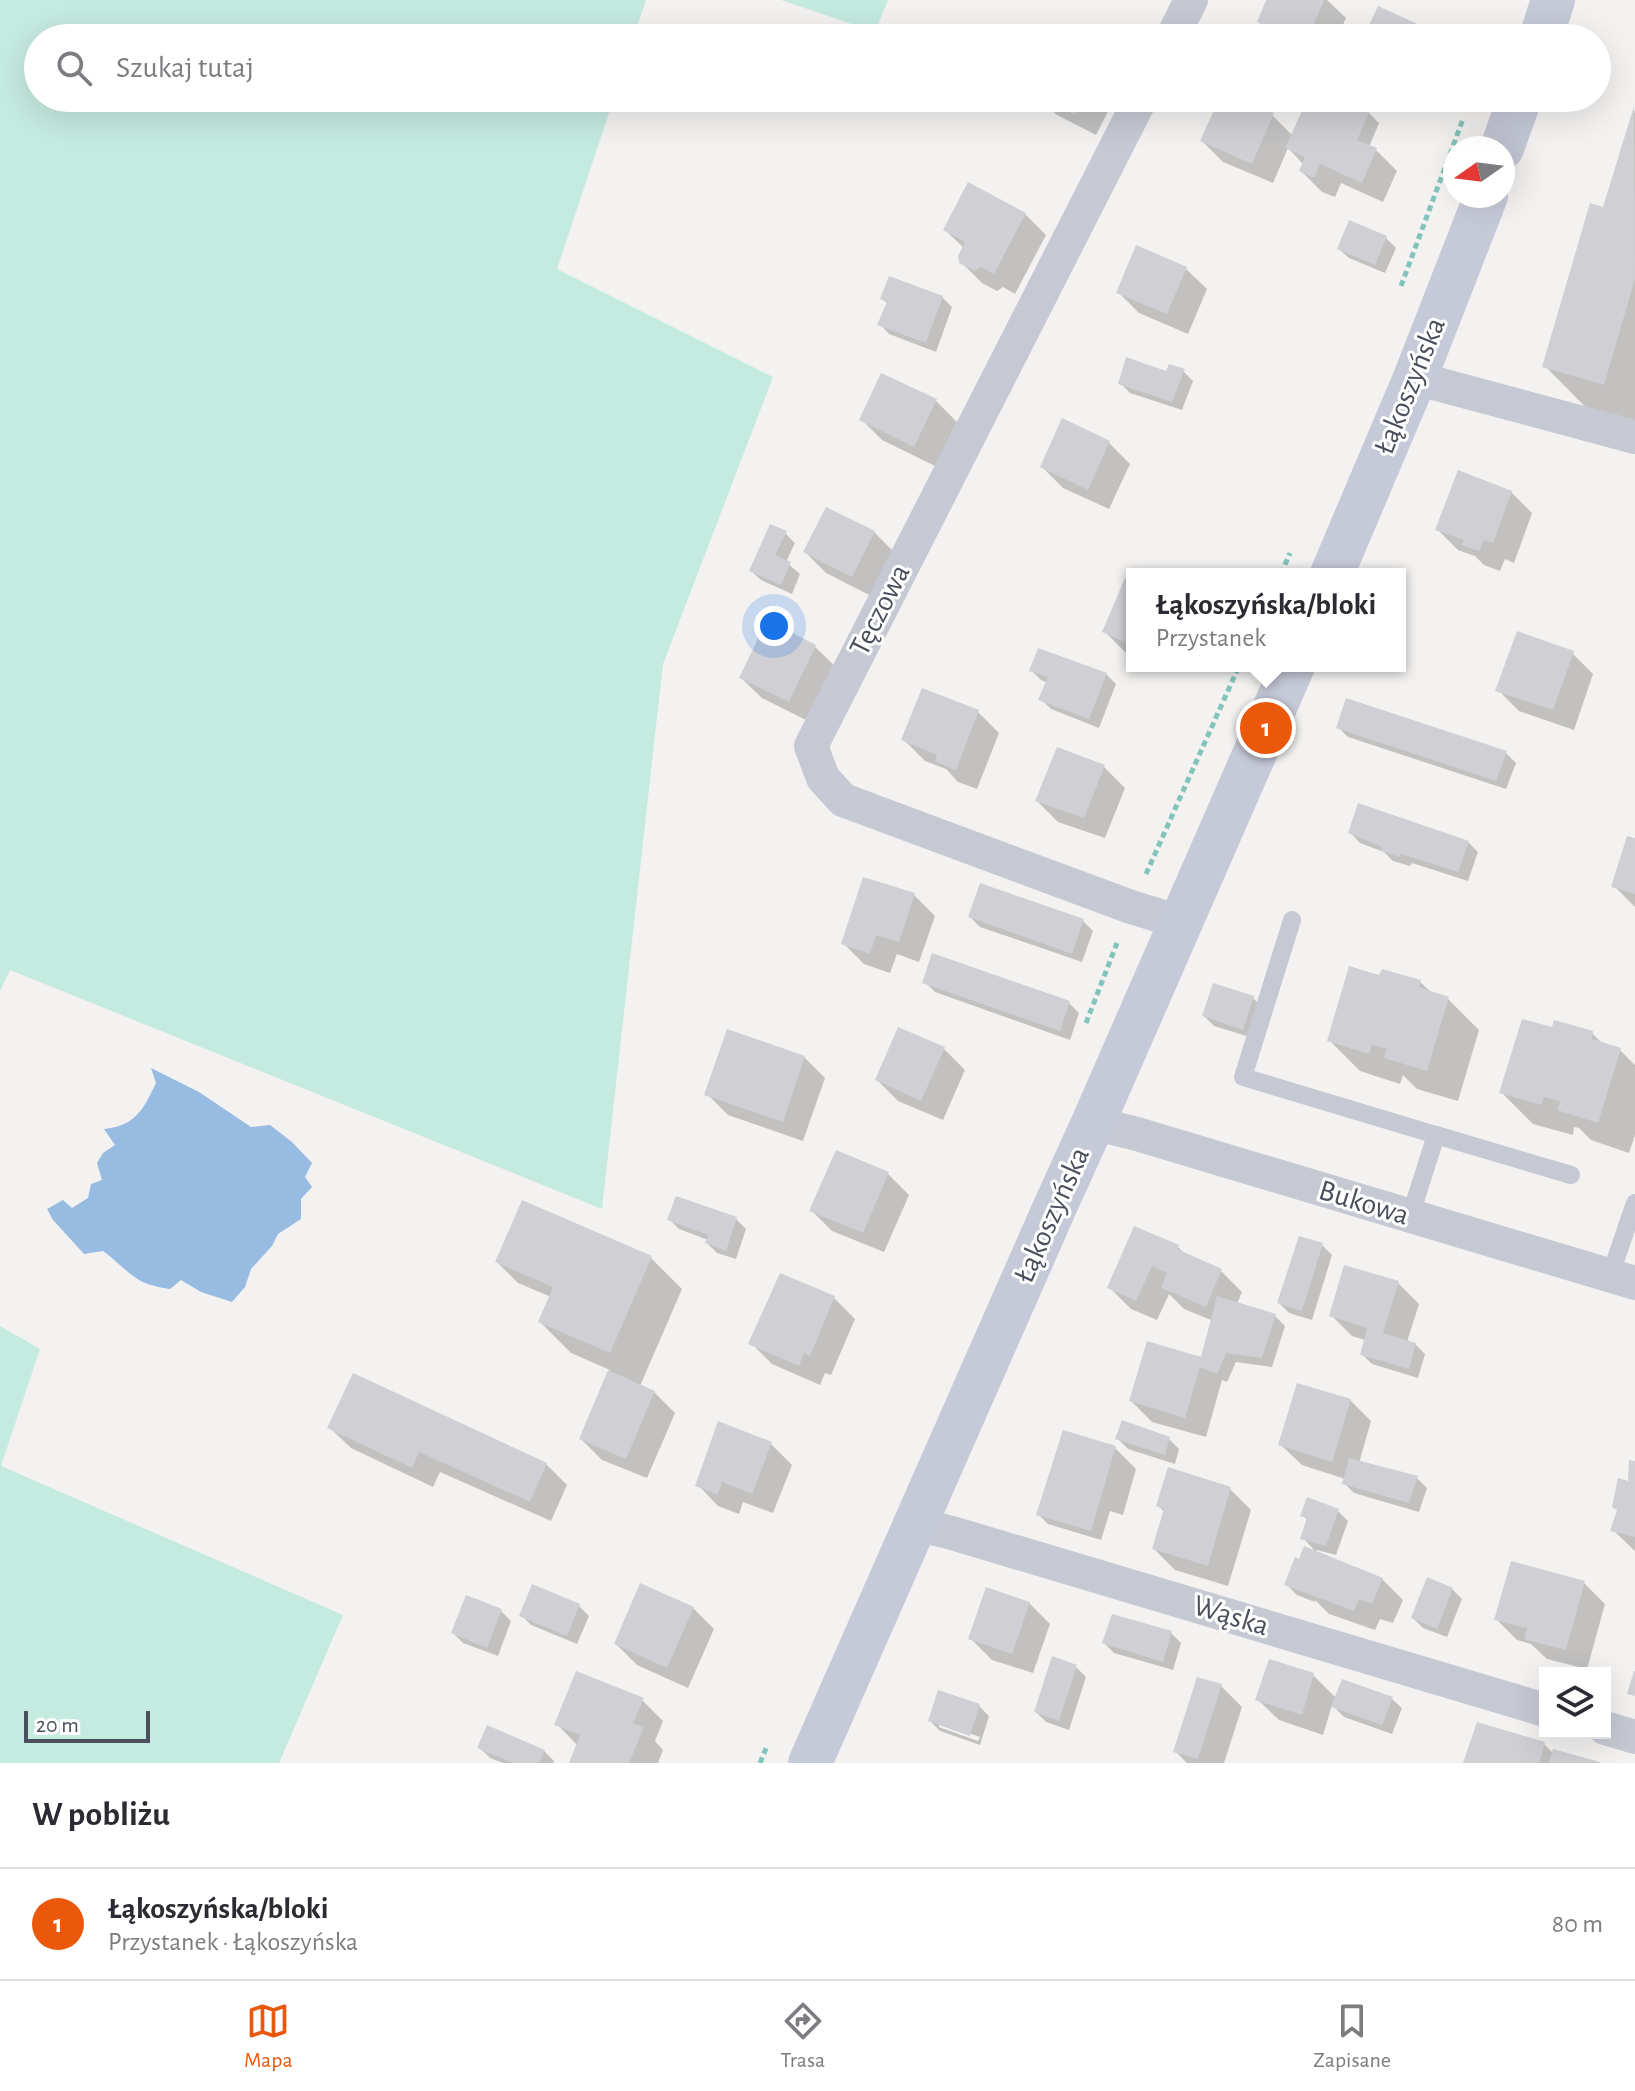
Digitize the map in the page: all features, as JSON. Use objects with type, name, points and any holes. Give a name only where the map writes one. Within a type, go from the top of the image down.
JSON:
[{"type":"street","points":[[1179,24],[1191,0]]},
{"type":"street","points":[[1545,24],[1553,0]]},
{"type":"street","name":"Tęczowa","points":[[1134,112],[811,746],[823,778],[843,800],[1131,907],[1180,922]]},
{"type":"street","points":[[1506,136],[1515,112]]},
{"type":"street","name":"Łąkoszyńska","points":[[1335,568],[1415,378],[1481,208]]},
{"type":"street","points":[[1415,378],[1635,437]]},
{"type":"street","name":"Łąkoszyńska","points":[[810,1763],[1290,672]]},
{"type":"street","name":"Bukowa","points":[[1093,1123],[1622,1279]]},
{"type":"street","name":"Wąska","points":[[916,1524],[1539,1708]]},
{"type":"street","points":[[1611,1730],[1635,1737]]},
{"type":"lane","points":[[1292,920],[1243,1077],[1571,1175]]},
{"type":"lane","points":[[1410,1217],[1436,1135]]},
{"type":"lane","points":[[1622,1279],[1635,1203]]},
{"type":"path","points":[[1400,289],[1466,112]]},
{"type":"path","points":[[1284,568],[1294,545]]},
{"type":"green space","points":[[0,0],[646,0],[638,24],[24,24],[24,112],[609,112],[557,269],[773,377],[663,664],[602,1209],[10,970],[0,991]]},
{"type":"green space","points":[[781,0],[888,0],[878,24],[852,24]]},
{"type":"green space","points":[[0,1326],[40,1349],[1,1466],[343,1615],[279,1763],[0,1763]]},
{"type":"water","points":[[151,1068],[199,1092],[251,1127],[270,1125],[312,1163],[305,1177],[312,1187],[301,1199],[301,1219],[278,1234],[272,1246],[251,1269],[245,1287],[232,1302],[201,1292],[181,1280],[170,1289],[144,1283],[103,1251],[84,1254],[47,1209],[63,1200],[72,1208],[88,1198],[91,1184],[102,1180],[97,1163],[103,1153],[115,1145],[104,1129],[131,1120],[142,1109],[156,1083]]},
{"type":"building","points":[[1266,0],[1324,0],[1314,24],[1257,22]]},
{"type":"building","points":[[1378,6],[1418,24],[1370,24]]},
{"type":"building","points":[[1634,106],[1635,279],[1604,385],[1542,367],[1590,203],[1603,207]]},
{"type":"building","points":[[1213,112],[1274,113],[1252,164],[1200,141]]},
{"type":"building","points":[[1302,112],[1370,112],[1357,140],[1377,148],[1362,183],[1320,164],[1314,178],[1299,171],[1305,157],[1285,148]]},
{"type":"building","points":[[968,182],[1026,213],[994,274],[981,267],[975,271],[959,263],[958,256],[965,242],[943,230]]},
{"type":"building","points":[[1349,220],[1387,236],[1375,265],[1337,249]]},
{"type":"building","points":[[1136,245],[1187,267],[1167,314],[1116,293]]},
{"type":"building","points":[[889,276],[943,296],[926,343],[877,325],[887,302],[880,299]]},
{"type":"building","points":[[1126,357],[1166,371],[1169,364],[1185,369],[1172,402],[1118,384]]},
{"type":"building","points":[[881,373],[937,399],[914,447],[859,420]]},
{"type":"building","points":[[1062,418],[1110,441],[1088,490],[1040,467]]},
{"type":"building","points":[[1458,470],[1512,491],[1493,543],[1484,540],[1479,551],[1461,545],[1464,540],[1435,530]]},
{"type":"building","points":[[826,507],[875,531],[852,577],[803,552]]},
{"type":"building","points":[[770,524],[787,531],[775,555],[791,562],[781,585],[749,571]]},
{"type":"building","points":[[1125,578],[1126,578],[1126,642],[1102,632]]},
{"type":"building","points":[[767,620],[816,645],[789,702],[739,678]]},
{"type":"building","points":[[1517,631],[1574,651],[1553,710],[1495,691]]},
{"type":"building","points":[[1038,648],[1107,673],[1089,719],[1038,700],[1048,677],[1029,671]]},
{"type":"building","points":[[922,688],[979,710],[956,770],[935,761],[937,755],[901,740]]},
{"type":"building","points":[[1346,698],[1507,751],[1496,781],[1336,728]]},
{"type":"building","points":[[1057,747],[1105,765],[1084,818],[1035,801]]},
{"type":"building","points":[[1358,803],[1469,841],[1458,872],[1381,851],[1382,847],[1348,833]]},
{"type":"building","points":[[1627,836],[1635,838],[1635,894],[1611,887]]},
{"type":"building","points":[[863,877],[915,893],[899,942],[876,935],[870,954],[841,944]]},
{"type":"building","points":[[980,883],[1084,919],[1072,954],[968,917]]},
{"type":"building","points":[[932,953],[1070,1001],[1060,1031],[922,983]]},
{"type":"building","points":[[1349,966],[1379,975],[1382,969],[1421,980],[1419,987],[1449,997],[1427,1071],[1384,1058],[1387,1049],[1372,1045],[1369,1054],[1327,1041]]},
{"type":"building","points":[[1213,983],[1254,996],[1243,1030],[1202,1016]]},
{"type":"building","points":[[1522,1019],[1552,1027],[1554,1020],[1593,1031],[1592,1039],[1621,1048],[1598,1123],[1557,1110],[1560,1101],[1543,1097],[1542,1105],[1499,1093]]},
{"type":"building","points":[[898,1027],[945,1047],[921,1101],[875,1080]]},
{"type":"building","points":[[727,1029],[805,1056],[783,1122],[704,1095]]},
{"type":"building","points":[[836,1150],[889,1172],[863,1233],[809,1211]]},
{"type":"building","points":[[676,1196],[737,1217],[726,1251],[705,1243],[708,1235],[667,1220]]},
{"type":"building","points":[[522,1200],[652,1256],[610,1353],[538,1322],[553,1287],[495,1262]]},
{"type":"building","points":[[1134,1226],[1179,1245],[1177,1249],[1222,1269],[1206,1307],[1161,1288],[1167,1273],[1152,1266],[1136,1301],[1107,1288]]},
{"type":"building","points":[[1299,1236],[1323,1243],[1302,1311],[1277,1303]]},
{"type":"building","points":[[1344,1265],[1399,1281],[1383,1333],[1416,1343],[1409,1369],[1360,1355],[1367,1328],[1329,1316]]},
{"type":"building","points":[[780,1273],[835,1296],[810,1356],[804,1353],[799,1366],[748,1344]]},
{"type":"building","points":[[1217,1296],[1276,1314],[1262,1358],[1226,1353],[1217,1374],[1200,1367],[1185,1418],[1129,1401],[1147,1341],[1201,1357]]},
{"type":"building","points":[[608,1370],[655,1391],[626,1459],[579,1439]]},
{"type":"building","points":[[353,1373],[547,1463],[530,1502],[419,1452],[412,1468],[327,1428]]},
{"type":"building","points":[[1297,1383],[1351,1399],[1332,1462],[1278,1445]]},
{"type":"building","points":[[1122,1420],[1170,1437],[1165,1455],[1115,1439]]},
{"type":"building","points":[[718,1421],[772,1442],[752,1494],[722,1482],[718,1495],[695,1486]]},
{"type":"building","points":[[1063,1430],[1116,1446],[1091,1531],[1036,1515]]},
{"type":"building","points":[[1349,1458],[1418,1476],[1409,1503],[1342,1484]]},
{"type":"building","points":[[1629,1460],[1635,1461],[1635,1537],[1610,1531],[1617,1510],[1612,1507],[1618,1478],[1628,1481]]},
{"type":"building","points":[[1168,1467],[1231,1487],[1208,1566],[1152,1549],[1164,1509],[1156,1506]]},
{"type":"building","points":[[1307,1497],[1339,1509],[1326,1546],[1300,1539],[1307,1518],[1300,1516]]},
{"type":"building","points":[[1304,1546],[1383,1578],[1372,1604],[1359,1599],[1354,1611],[1284,1585],[1295,1557],[1299,1559]]},
{"type":"building","points":[[1511,1561],[1585,1581],[1566,1650],[1524,1639],[1527,1628],[1494,1620]]},
{"type":"building","points":[[1427,1577],[1453,1588],[1437,1629],[1411,1618]]},
{"type":"building","points":[[640,1583],[694,1607],[667,1668],[614,1644]]},
{"type":"building","points":[[532,1584],[580,1604],[567,1636],[519,1616]]},
{"type":"building","points":[[986,1587],[1030,1602],[1012,1654],[968,1639]]},
{"type":"building","points":[[466,1595],[502,1609],[487,1648],[451,1633]]},
{"type":"building","points":[[1112,1614],[1172,1631],[1163,1662],[1102,1643]]},
{"type":"building","points":[[1052,1656],[1077,1665],[1059,1721],[1034,1712]]},
{"type":"building","points":[[1269,1659],[1314,1673],[1302,1715],[1255,1700]]},
{"type":"building","points":[[576,1671],[644,1698],[633,1723],[644,1727],[629,1763],[569,1763],[580,1735],[554,1725]]},
{"type":"building","points":[[1635,1671],[1635,1696],[1627,1694]]},
{"type":"building","points":[[1197,1677],[1222,1684],[1198,1759],[1173,1752]]},
{"type":"building","points":[[1342,1679],[1393,1697],[1382,1725],[1331,1707]]},
{"type":"building","points":[[938,1690],[980,1704],[970,1736],[928,1721]]},
{"type":"building","points":[[1477,1722],[1545,1742],[1539,1763],[1463,1763]]},
{"type":"building","points":[[487,1725],[545,1750],[539,1763],[513,1763],[477,1748]]},
{"type":"building","points":[[1553,1749],[1600,1762],[1600,1763],[1549,1763]]},
{"type":"place","name":"Łąkoszyńska/bloki","points":[[1266,728]]}]
